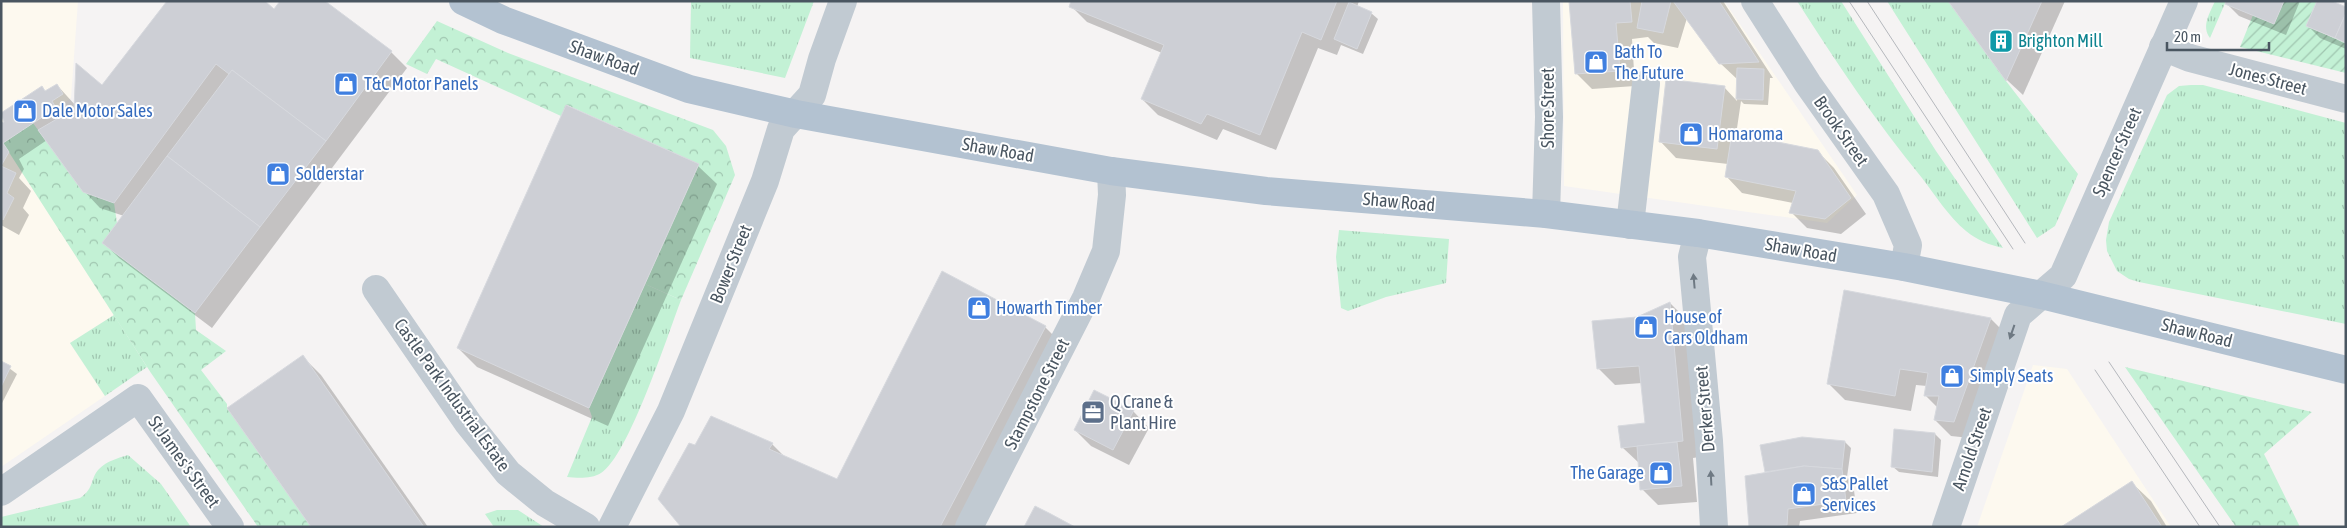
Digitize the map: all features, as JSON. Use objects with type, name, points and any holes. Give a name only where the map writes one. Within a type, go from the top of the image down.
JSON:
[{"type":"main road","name":"Shaw Road","points":[[462,1],[502,20],[689,89],[796,114],[1111,170],[1266,191],[1546,214],[1698,232],[1904,267],[2041,295],[2346,370]]},
{"type":"street","name":"Bower Street","points":[[612,527],[671,411],[765,182],[782,129],[812,95],[822,59],[844,1]]},
{"type":"street","name":"Shore Street","points":[[1546,1],[1549,117],[1546,214]]},
{"type":"street","name":"Brook Street","points":[[1755,1],[1808,84],[1886,194],[1908,245],[1904,267]]},
{"type":"street","name":"Spencer Street","points":[[2041,295],[2063,276],[2184,1]]},
{"type":"street","name":"Jones Street","points":[[2163,47],[2190,58],[2346,99]]},
{"type":"street","points":[[1630,225],[1646,84]]},
{"type":"street","name":"Stampstone Street","points":[[968,527],[1086,298],[1106,251],[1112,195],[1111,170]]},
{"type":"street","name":"Derker Street","points":[[1698,232],[1692,258],[1714,527]]},
{"type":"street","name":"Castle Park Industrial Estate","points":[[376,289],[468,423],[508,473],[545,502],[586,527]]},
{"type":"street","name":"Arnold Street","points":[[1946,527],[2018,314],[2041,295]]},
{"type":"street","name":"St James's Street","points":[[1,492],[138,398],[230,527]]},
{"type":"shaded area","points":[[1,1],[78,1],[71,98],[4,143],[114,315],[70,343],[105,396],[1,467]]},
{"type":"shaded area","points":[[1563,1],[1724,1],[1857,195],[1827,223],[1564,186]]},
{"type":"shaded area","points":[[2033,365],[2067,369],[2171,527],[1977,527]]},
{"type":"green space","points":[[691,1],[814,1],[785,78],[690,58]]},
{"type":"green space","points":[[1797,1],[1841,1],[1936,151],[2003,248],[1988,244],[1974,237],[1948,213],[1873,113]]},
{"type":"green space","points":[[1887,1],[1948,1],[2006,81],[2078,174],[2055,226],[2037,238]]},
{"type":"green space","points":[[2215,1],[2226,1],[2210,38],[2207,33],[2206,24]]},
{"type":"green space","points":[[2284,1],[2317,1],[2306,26],[2346,43],[2346,73],[2240,47],[2253,15],[2274,24]]},
{"type":"green space","points":[[437,21],[508,53],[713,130],[726,146],[735,175],[681,300],[645,284],[699,164],[567,105],[561,116],[436,59],[427,74],[406,64]]},
{"type":"green space","points":[[2203,85],[2346,123],[2346,324],[2139,282],[2129,279],[2117,271],[2107,251],[2106,240],[2109,222],[2167,95],[2179,86]]},
{"type":"green space","points":[[33,123],[83,192],[114,203],[117,223],[102,243],[195,313],[196,330],[226,351],[201,370],[227,404],[227,408],[311,527],[258,527],[151,373],[3,143]]},
{"type":"green space","points":[[1339,230],[1449,239],[1446,283],[1386,297],[1348,311],[1341,308],[1336,257]]},
{"type":"green space","points":[[645,284],[681,300],[646,393],[635,420],[612,462],[601,473],[593,476],[567,477],[592,417],[589,408]]},
{"type":"green space","points":[[114,315],[147,367],[105,396],[70,343]]},
{"type":"green space","points":[[2125,367],[2312,412],[2264,454],[2300,527],[2236,527]]},
{"type":"green space","points":[[128,455],[161,484],[191,527],[1,527],[1,517],[80,498],[88,491],[96,472],[102,466]]},
{"type":"green space","points":[[497,510],[518,510],[544,527],[494,527],[485,514]]},
{"type":"building","points":[[167,1],[265,1],[274,9],[280,1],[325,1],[392,51],[326,141],[232,70],[229,74],[216,64],[114,203],[83,192],[38,130],[74,109],[76,63],[102,85]]},
{"type":"building","points":[[1071,1],[1337,1],[1321,40],[1302,32],[1260,135],[1207,114],[1201,124],[1141,99],[1164,45],[1069,7]]},
{"type":"building","points":[[1569,1],[1630,1],[1632,22],[1616,23],[1620,71],[1575,74]]},
{"type":"building","points":[[1642,1],[1671,1],[1663,33],[1637,28]]},
{"type":"building","points":[[1673,1],[1719,1],[1759,62],[1719,64]]},
{"type":"building","name":"Brighton Mill","points":[[1948,1],[2042,1],[2006,81]]},
{"type":"building","points":[[2226,1],[2284,1],[2274,24],[2225,4]]},
{"type":"building","points":[[2317,1],[2332,1],[2346,7],[2346,13],[2335,38],[2306,26]]},
{"type":"building","points":[[1349,2],[1372,12],[1357,49],[1334,39]]},
{"type":"building","points":[[2346,13],[2346,43],[2335,38]]},
{"type":"building","points":[[1737,68],[1764,69],[1763,100],[1736,99]]},
{"type":"building","points":[[232,70],[326,141],[260,227],[167,156]]},
{"type":"building","points":[[1666,79],[1725,86],[1717,149],[1659,142]]},
{"type":"building","points":[[57,84],[63,94],[52,101],[56,108],[3,143],[9,152],[1,166],[1,123],[4,122],[1,113],[42,86],[45,91]]},
{"type":"building","points":[[566,105],[699,164],[589,408],[457,348]]},
{"type":"building","points":[[1732,133],[1818,150],[1851,198],[1825,219],[1789,213],[1796,191],[1725,177]]},
{"type":"building","points":[[167,156],[260,227],[195,313],[102,243]]},
{"type":"building","points":[[1,166],[16,173],[7,193],[14,198],[3,220]]},
{"type":"building","points":[[942,271],[1046,326],[940,527],[681,527],[658,499],[689,443],[695,445],[711,416],[773,443],[769,449],[837,479]]},
{"type":"building","points":[[1844,290],[1991,318],[1954,422],[1934,420],[1939,396],[1924,396],[1928,373],[1900,369],[1895,396],[1827,384]]},
{"type":"building","points":[[1670,302],[1683,441],[1621,448],[1618,426],[1645,423],[1639,366],[1597,369],[1592,321],[1637,317]]},
{"type":"building","points":[[303,355],[424,527],[311,527],[227,408]]},
{"type":"building","points":[[1,361],[11,366],[1,387]]},
{"type":"building","points":[[1094,390],[1134,410],[1113,450],[1074,430]]},
{"type":"building","points":[[1894,429],[1935,433],[1932,472],[1891,467]]},
{"type":"building","points":[[1802,437],[1845,441],[1842,469],[1804,466],[1765,472],[1760,445]]},
{"type":"building","points":[[1677,442],[1682,486],[1640,490],[1637,446]]},
{"type":"building","points":[[1804,466],[1842,469],[1846,501],[1788,509],[1787,525],[1749,527],[1745,476]]},
{"type":"building","points":[[2132,481],[2162,527],[2061,527]]},
{"type":"building","points":[[1035,506],[1049,513],[1075,527],[1024,527]]},
{"type":"tram line","points":[[1849,1],[2013,249]]},
{"type":"tram line","points":[[1867,1],[2025,243]]},
{"type":"tram line","points":[[2109,362],[2220,527]]},
{"type":"tram line","points":[[2095,370],[2200,527]]},
{"type":"place","name":"Brighton Mill","points":[[2001,41]]},
{"type":"place","name":"Bath To The Future","points":[[1596,62]]},
{"type":"place","name":"T&C Motor Panels","points":[[346,84]]},
{"type":"place","name":"Dale Motor Sales","points":[[25,111]]},
{"type":"place","name":"Homaroma","points":[[1691,134]]},
{"type":"place","name":"Solderstar","points":[[278,174]]},
{"type":"place","name":"Howarth Timber","points":[[979,308]]},
{"type":"place","name":"House of Cars Oldham","points":[[1646,327]]},
{"type":"place","name":"Simply Seats","points":[[1952,376]]},
{"type":"place","name":"Q Crane & Plant Hire","points":[[1093,412]]},
{"type":"place","name":"The Garage","points":[[1661,473]]},
{"type":"place","name":"S&S Pallet Services","points":[[1804,494]]}]
